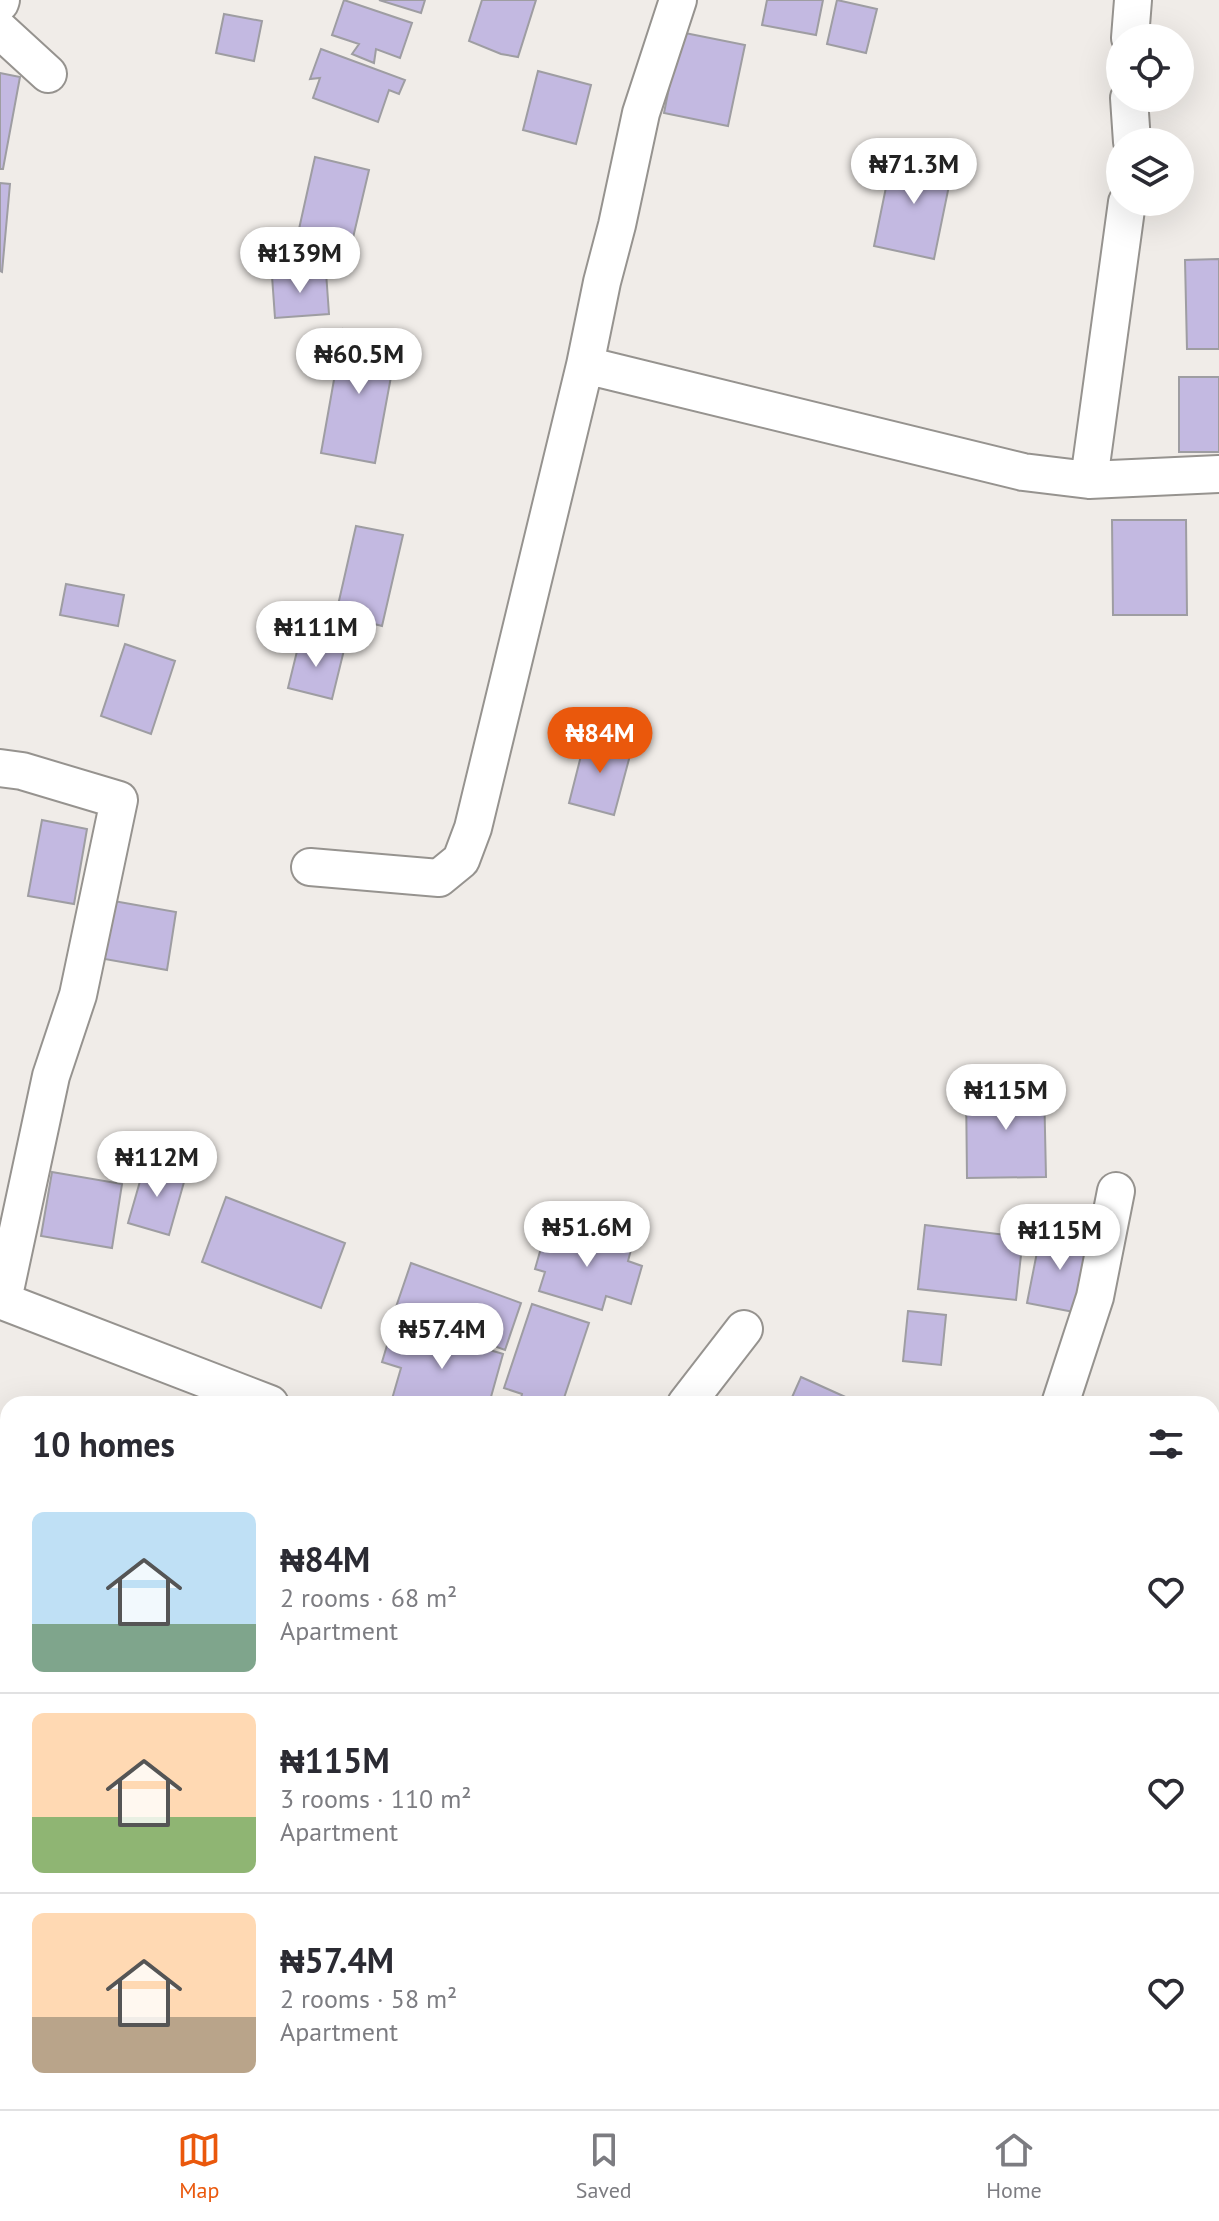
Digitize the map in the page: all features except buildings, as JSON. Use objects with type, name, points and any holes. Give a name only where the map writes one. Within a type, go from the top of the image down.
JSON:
[{"type":"street","points":[[310,867],[439,878],[461,860],[473,828],[585,365],[641,113],[678,0]]},
{"type":"street","points":[[1131,24],[1133,0]]},
{"type":"street","points":[[0,30],[48,74]]},
{"type":"street","points":[[1089,480],[1125,216]]},
{"type":"street","points":[[585,365],[1023,472],[1089,480],[1219,474]]},
{"type":"street","points":[[0,768],[22,771],[119,800],[78,995],[51,1076],[2,1300],[249,1396]]},
{"type":"street","points":[[1063,1396],[1095,1297],[1116,1191]]},
{"type":"street","points":[[692,1396],[744,1329]]}]
